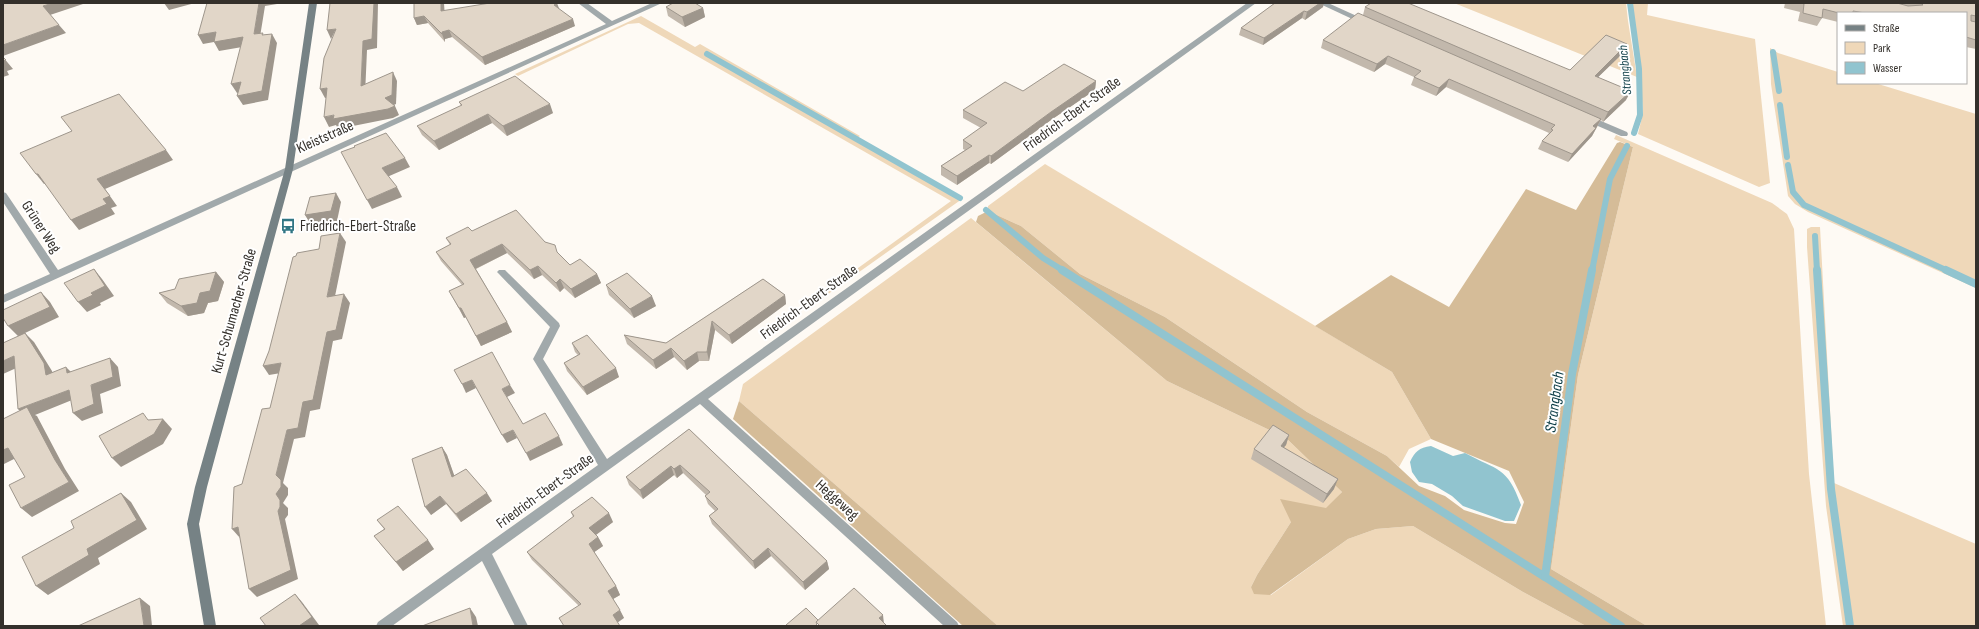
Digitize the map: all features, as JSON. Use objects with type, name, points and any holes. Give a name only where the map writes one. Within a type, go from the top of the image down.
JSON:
[{"type":"street","name":"Kurt-Schumacher-Straße","points":[[210,626],[193,524],[201,487],[289,169],[313,3]]},
{"type":"street","points":[[582,3],[612,24]]},
{"type":"street","name":"Kleiststraße","points":[[3,299],[658,3]]},
{"type":"street","name":"Friedrich-Ebert-Straße","points":[[382,626],[1252,3]]},
{"type":"street","points":[[1322,3],[1373,25]]},
{"type":"street","points":[[1581,115],[1624,134]]},
{"type":"street","name":"Grüner Weg","points":[[3,195],[56,275]]},
{"type":"street","points":[[502,272],[555,326],[538,359],[605,466]]},
{"type":"street","name":"Heggeweg","points":[[700,398],[953,626]]},
{"type":"street","points":[[484,552],[522,626]]},
{"type":"green space","points":[[1454,3],[1626,3],[1637,77]]},
{"type":"green space","points":[[1631,3],[1648,3],[1647,15],[1755,39],[1770,183],[1759,187],[1638,134],[1643,113],[1640,70]]},
{"type":"green space","points":[[641,16],[695,47],[700,44],[860,136],[857,138],[962,199],[807,309],[804,307],[951,201],[639,23],[628,24],[518,76],[515,74]]},
{"type":"green space","points":[[1770,48],[1778,53],[1837,72],[1837,84],[1878,84],[1976,114],[1976,288],[1808,212],[1795,204],[1788,196],[1771,84]]},
{"type":"green space","points":[[1616,135],[1772,203],[1787,214],[1794,229],[1809,474],[1826,626],[1647,626],[1551,569],[1578,375],[1633,147],[1614,139]]},
{"type":"green space","points":[[1045,164],[1392,372],[1431,439],[1409,449],[1399,467],[1387,456],[1307,412],[1165,317],[1080,274],[1021,226],[988,211],[988,206]]},
{"type":"green space","points":[[971,218],[1167,381],[1286,438],[1342,492],[1326,509],[1291,522],[1251,587],[1271,595],[1348,539],[1376,529],[1413,526],[1523,592],[1586,626],[998,626],[739,401],[743,384]]},
{"type":"green space","points":[[1811,227],[1820,227],[1834,483],[1976,544],[1976,626],[1843,626],[1826,506],[1807,247],[1807,229]]},
{"type":"shaded area","points":[[1620,142],[1633,147],[1578,375],[1551,569],[1647,626],[1586,626],[1523,592],[1413,526],[1376,529],[1348,539],[1270,595],[1254,594],[1251,587],[1257,575],[1291,522],[1280,499],[1326,508],[1342,492],[1286,438],[1167,381],[976,222],[978,216],[988,211],[1021,226],[1080,274],[1165,317],[1307,412],[1387,456],[1419,486],[1445,496],[1464,510],[1505,523],[1516,524],[1524,502],[1509,471],[1431,439],[1392,372],[1315,326],[1391,275],[1449,307],[1526,189],[1576,210],[1617,143]]},
{"type":"shaded area","points":[[739,401],[998,626],[963,626],[733,419]]},
{"type":"water","points":[[1431,446],[1453,456],[1465,453],[1494,467],[1506,476],[1516,492],[1521,505],[1514,521],[1505,521],[1463,506],[1452,496],[1432,484],[1419,482],[1412,472],[1410,462],[1418,451]]},
{"type":"building","points":[[3,3],[53,3],[43,6],[59,25],[3,45]]},
{"type":"building","points":[[207,3],[259,3],[254,34],[272,34],[262,91],[237,96],[241,82],[231,84],[243,37],[214,42],[216,32],[198,35]]},
{"type":"building","points":[[330,3],[374,3],[372,39],[363,41],[361,86],[393,72],[392,95],[385,98],[395,106],[388,109],[333,119],[334,115],[324,117],[327,88],[320,89],[324,58],[336,29],[327,30]]},
{"type":"building","points":[[414,3],[441,3],[441,11],[490,3],[557,3],[554,5],[573,19],[482,57],[449,30],[442,32],[442,34],[424,16],[414,18]]},
{"type":"building","points":[[673,3],[695,3],[703,8],[682,17],[666,7]]},
{"type":"building","points":[[1275,3],[1320,3],[1307,12],[1304,11],[1264,38],[1241,28]]},
{"type":"building","points":[[1371,3],[1408,3],[1570,70],[1606,35],[1627,44],[1595,76],[1631,91],[1608,112],[1365,7]]},
{"type":"building","points":[[1801,3],[1897,3],[1908,6],[1923,5],[1920,3],[1976,3],[1976,16],[1971,15],[1971,21],[1976,22],[1976,40],[1967,37],[1967,12],[1853,11],[1837,12],[1823,9],[1822,18],[1803,13],[1804,4]]},
{"type":"building","points":[[1358,13],[1601,119],[1593,126],[1596,128],[1572,154],[1542,141],[1553,130],[1551,129],[1555,125],[1449,79],[1439,88],[1414,77],[1421,71],[1388,56],[1377,64],[1323,40]]},
{"type":"building","points":[[1064,64],[1096,81],[991,156],[989,155],[957,176],[941,166],[972,146],[963,140],[987,123],[963,110],[1005,82],[1023,91]]},
{"type":"building","points":[[515,76],[550,104],[503,126],[488,114],[434,141],[417,126],[462,105],[459,102]]},
{"type":"building","points":[[119,94],[166,150],[97,179],[110,196],[103,199],[107,204],[71,220],[38,174],[36,174],[20,153],[72,131],[61,117]]},
{"type":"building","points":[[386,133],[405,158],[382,168],[397,187],[367,200],[341,152]]},
{"type":"building","points":[[336,193],[331,211],[305,215],[310,197]]},
{"type":"building","points":[[516,210],[545,242],[555,245],[557,252],[570,265],[580,259],[597,274],[571,289],[560,279],[556,283],[538,266],[530,270],[502,244],[470,260],[507,322],[476,336],[461,308],[459,308],[449,291],[464,284],[436,252],[451,244],[446,238],[468,227],[472,231]]},
{"type":"building","points":[[340,233],[327,297],[344,294],[336,330],[327,332],[313,400],[303,402],[298,428],[287,430],[276,475],[281,480],[281,487],[276,494],[280,500],[280,507],[278,511],[291,570],[249,589],[238,527],[232,529],[234,487],[242,484],[262,409],[270,408],[281,363],[263,366],[269,351],[293,257],[296,256],[297,253],[319,249],[321,236]]},
{"type":"building","points":[[94,269],[105,286],[91,293],[93,295],[78,302],[64,283]]},
{"type":"building","points":[[216,272],[210,291],[200,293],[197,303],[181,306],[159,293],[175,289],[179,279]]},
{"type":"building","points":[[627,273],[652,296],[630,309],[606,285]]},
{"type":"building","points":[[763,279],[785,295],[729,335],[712,321],[707,352],[697,352],[684,361],[671,348],[653,360],[624,335],[666,343]]},
{"type":"building","points":[[41,292],[50,307],[8,326],[3,318],[3,310]]},
{"type":"building","points":[[25,333],[44,363],[46,375],[66,367],[67,373],[110,358],[113,377],[91,385],[94,404],[73,413],[69,390],[18,409],[14,356],[3,361],[3,343]]},
{"type":"building","points":[[587,335],[616,368],[583,387],[564,363],[580,354],[572,343]]},
{"type":"building","points":[[492,352],[510,385],[502,389],[523,424],[545,413],[559,436],[526,453],[513,430],[502,435],[472,380],[462,384],[454,370]]},
{"type":"building","points":[[27,407],[55,460],[69,482],[21,508],[9,485],[25,477],[8,448],[3,450],[3,419]]},
{"type":"building","points":[[143,413],[148,420],[163,419],[154,434],[112,458],[99,436]]},
{"type":"building","points":[[1273,425],[1289,435],[1281,446],[1338,479],[1327,494],[1254,449]]},
{"type":"building","points":[[689,429],[827,561],[803,582],[768,548],[753,561],[709,516],[718,509],[705,496],[710,492],[680,465],[674,469],[671,466],[640,490],[626,477]]},
{"type":"building","points":[[442,447],[452,477],[466,469],[487,493],[456,514],[440,496],[425,507],[412,459]]},
{"type":"building","points":[[121,493],[137,520],[87,549],[89,555],[36,586],[22,557],[74,528],[71,521]]},
{"type":"building","points":[[592,497],[609,513],[589,528],[598,537],[589,544],[616,586],[608,591],[620,610],[613,615],[620,626],[564,626],[559,618],[581,604],[527,552],[574,516],[571,512]]},
{"type":"building","points":[[398,506],[428,540],[396,562],[374,536],[385,529],[377,520]]},
{"type":"building","points":[[854,588],[883,615],[879,618],[887,626],[820,626],[816,622]]},
{"type":"building","points":[[295,594],[312,617],[299,626],[266,626],[260,618]]},
{"type":"building","points":[[140,598],[144,626],[78,626]]},
{"type":"building","points":[[470,608],[473,626],[422,626]]},
{"type":"building","points":[[806,608],[818,620],[815,626],[786,626],[786,625]]},
{"type":"waterway","name":"Strangbach","points":[[1630,3],[1639,69],[1640,115],[1634,133]]},
{"type":"waterway","points":[[1773,52],[1779,91]]},
{"type":"waterway","points":[[707,54],[960,198]]},
{"type":"waterway","points":[[1780,105],[1787,157]]},
{"type":"waterway","name":"Strangbach","points":[[1592,271],[1610,179],[1627,146]]},
{"type":"waterway","points":[[1788,165],[1793,192],[1804,205],[1948,271]]},
{"type":"waterway","points":[[986,210],[1043,258],[1064,271]]},
{"type":"waterway","points":[[1815,236],[1817,271]]},
{"type":"waterway","points":[[1062,270],[1545,577]]},
{"type":"waterway","name":"Strangbach","points":[[1545,577],[1572,374],[1592,270]]},
{"type":"waterway","points":[[1817,270],[1831,489],[1850,626]]},
{"type":"waterway","points":[[1946,270],[1976,284]]},
{"type":"waterway","name":"Strangbach","points":[[1545,577],[1621,626]]},
{"type":"place","name":"Friedrich-Ebert-Straße","points":[[288,226]]}]
